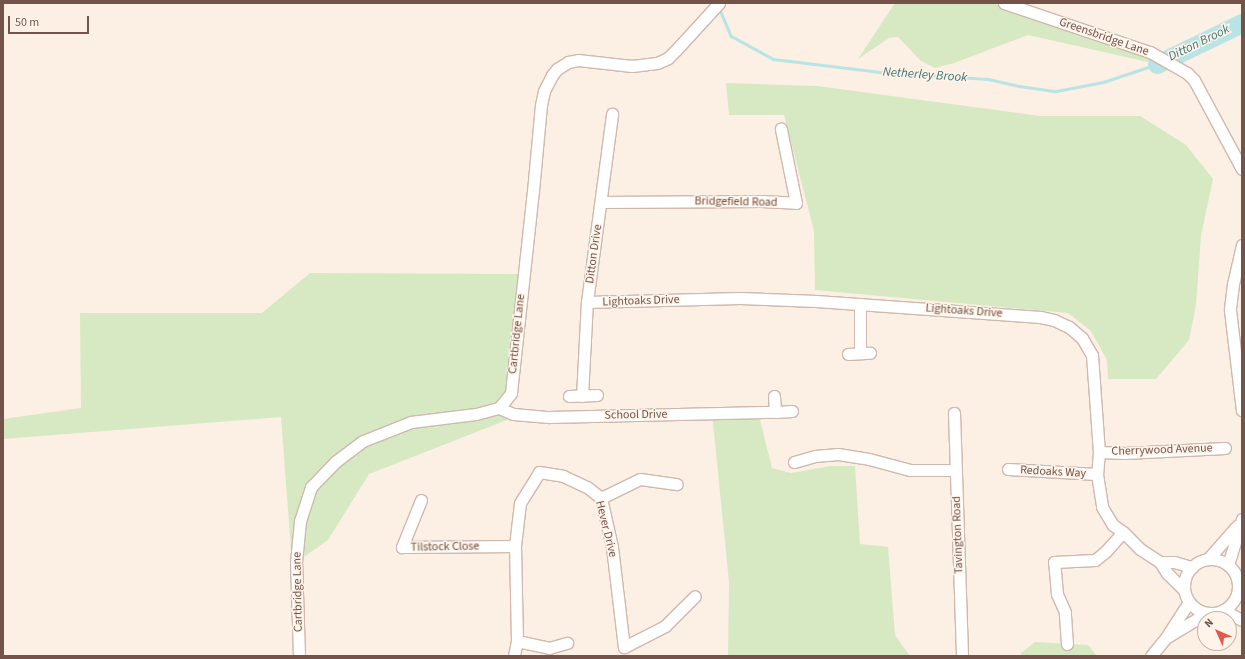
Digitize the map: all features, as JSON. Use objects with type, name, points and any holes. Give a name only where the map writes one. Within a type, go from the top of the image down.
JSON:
[{"type":"street","name":"Cartbridge Lane","points":[[299,656],[296,562],[300,521],[311,487],[335,462],[363,441],[411,422],[476,414],[499,408],[510,393],[533,192],[541,105],[547,82],[557,69],[568,62],[578,60],[632,66],[658,64],[668,58],[719,3]]},
{"type":"street","name":"Greensbridge Lane","points":[[1004,3],[1160,57],[1187,73],[1194,80],[1242,168]]},
{"type":"street","name":"Ditton Drive","points":[[582,396],[587,302],[602,202],[612,114]]},
{"type":"street","name":"Bridgefield Road","points":[[602,202],[761,200],[796,203],[781,129]]},
{"type":"street","points":[[1242,245],[1233,284],[1230,310],[1242,410]]},
{"type":"street","name":"Lightoaks Drive","points":[[587,302],[740,298],[860,304],[1040,317],[1054,320],[1069,327],[1082,338],[1092,355],[1099,452],[1098,474],[1102,507],[1113,525],[1123,532],[1140,549],[1160,562],[1167,573],[1184,590]]},
{"type":"street","points":[[848,354],[865,353],[860,304]]},
{"type":"street","points":[[569,396],[597,396]]},
{"type":"street","points":[[774,396],[775,412]]},
{"type":"street","name":"School Drive","points":[[499,408],[513,414],[549,417],[792,412]]},
{"type":"street","name":"Tavington Road","points":[[954,413],[962,656]]},
{"type":"street","name":"Cherrywood Avenue","points":[[1099,452],[1125,453],[1225,448]]},
{"type":"street","points":[[794,462],[815,456],[838,454],[869,459],[910,470],[955,470]]},
{"type":"street","name":"Redoaks Way","points":[[1008,469],[1098,474]]},
{"type":"street","name":"Hever Drive","points":[[514,656],[517,641],[515,546],[520,503],[539,472],[563,476],[587,487],[601,498],[612,546],[624,647],[665,626],[695,596]]},
{"type":"street","points":[[601,498],[640,479],[677,484]]},
{"type":"street","name":"Tilstock Close","points":[[421,500],[402,548],[515,546]]},
{"type":"street","points":[[1208,560],[1241,521]]},
{"type":"street","points":[[1228,566],[1241,521]]},
{"type":"street","points":[[1067,644],[1065,612],[1057,594],[1054,562],[1095,560],[1123,532]]},
{"type":"street","points":[[1203,611],[1199,610],[1189,602],[1184,590],[1184,581],[1192,567],[1200,562],[1208,560],[1220,561],[1228,566],[1234,572],[1240,592],[1223,610],[1215,611]]},
{"type":"street","name":"Lightoaks Drive","points":[[1160,562],[1174,562],[1192,567]]},
{"type":"street","points":[[1151,656],[1165,639],[1189,602]]},
{"type":"street","points":[[1223,610],[1242,620]]},
{"type":"street","points":[[1165,639],[1197,618]]},
{"type":"street","points":[[517,641],[549,648],[567,643]]},
{"type":"green space","points":[[895,3],[1002,3],[1152,57],[1157,64],[1028,35],[954,63],[935,68],[921,61],[898,37],[889,38],[858,59]]},
{"type":"green space","points":[[726,83],[817,86],[1040,116],[1140,116],[1186,145],[1213,179],[1201,236],[1196,305],[1189,340],[1156,379],[1108,379],[1107,360],[1091,331],[1068,313],[815,290],[814,231],[784,115],[729,115]]},
{"type":"green space","points":[[310,273],[527,274],[507,420],[369,474],[328,540],[301,559],[291,549],[281,417],[3,439],[3,419],[81,408],[80,313],[262,313]]},
{"type":"green space","points":[[758,412],[772,468],[791,473],[831,466],[855,466],[860,544],[888,547],[895,635],[910,656],[728,656],[729,582],[712,413]]},
{"type":"green space","points":[[1035,642],[1088,645],[1097,656],[1021,656],[1021,653]]},
{"type":"waterway","name":"Netherley Brook","points":[[718,6],[731,36],[773,59],[880,72],[988,79],[1019,86],[1056,91],[1103,82],[1157,64]]},
{"type":"waterway","name":"Ditton Brook","points":[[1157,64],[1242,23]]}]
